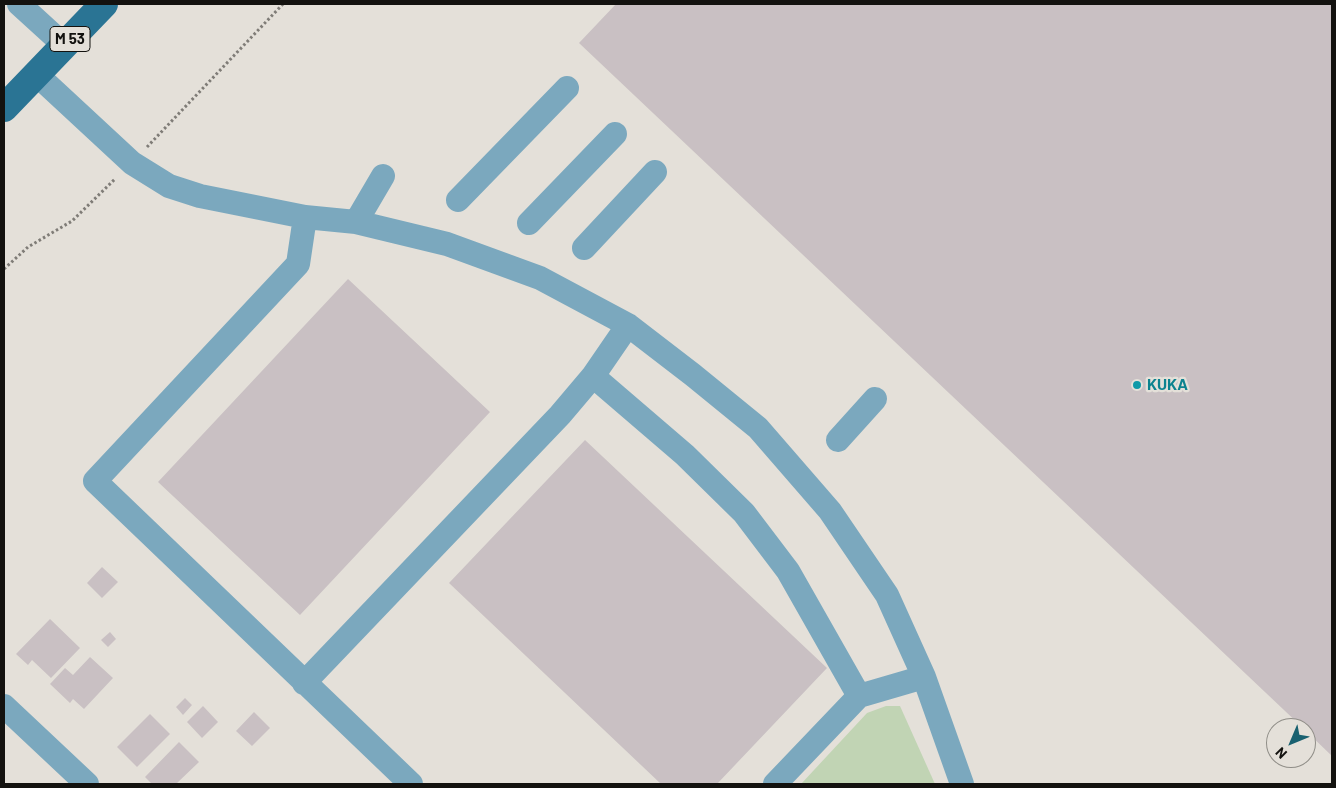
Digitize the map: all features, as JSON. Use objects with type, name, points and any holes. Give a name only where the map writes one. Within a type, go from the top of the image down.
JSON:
[{"type":"main road","name":"M 53","points":[[4,108],[104,4]]},
{"type":"street","points":[[19,4],[64,45]]},
{"type":"street","points":[[36,74],[132,163],[169,186],[200,196],[305,217],[356,222],[447,244],[540,278],[628,325],[758,428],[830,511],[887,595],[924,678],[962,784]]},
{"type":"street","points":[[458,200],[566,88]]},
{"type":"street","points":[[529,223],[615,134]]},
{"type":"street","points":[[584,248],[655,172]]},
{"type":"street","points":[[356,222],[383,176]]},
{"type":"street","points":[[305,217],[298,264],[95,481],[410,784]]},
{"type":"street","points":[[304,683],[560,415],[594,376],[628,325]]},
{"type":"street","points":[[594,376],[685,455],[744,513],[788,571],[859,696]]},
{"type":"street","points":[[838,440],[875,398]]},
{"type":"street","points":[[775,784],[859,696],[924,678]]},
{"type":"street","points":[[4,706],[87,784]]},
{"type":"path","points":[[4,269],[28,246],[72,221],[132,163],[283,4]]},
{"type":"green space","points":[[886,706],[900,706],[935,784],[801,784],[867,713]]},
{"type":"building","name":"KUKA","points":[[616,4],[1332,4],[1332,756],[1316,741],[1316,718],[1292,718],[579,43]]},
{"type":"building","points":[[348,279],[490,412],[300,615],[158,482]]},
{"type":"building","points":[[585,440],[827,668],[717,784],[661,784],[449,583]]},
{"type":"building","points":[[102,567],[118,582],[102,598],[87,583]]},
{"type":"building","points":[[50,619],[80,648],[51,678],[32,660],[28,665],[16,654]]},
{"type":"building","points":[[110,632],[116,639],[108,647],[101,640]]},
{"type":"building","points":[[90,657],[113,678],[84,709],[73,699],[70,703],[50,684],[65,668],[73,675]]},
{"type":"building","points":[[185,698],[192,705],[183,715],[176,707]]},
{"type":"building","points":[[203,706],[218,722],[202,738],[187,722]]},
{"type":"building","points":[[254,712],[270,728],[252,746],[236,731]]},
{"type":"building","points":[[150,714],[170,734],[137,767],[117,747]]},
{"type":"building","points":[[179,742],[199,762],[176,784],[152,784],[145,777]]},
{"type":"place","name":"KUKA","points":[[1137,385]]}]
